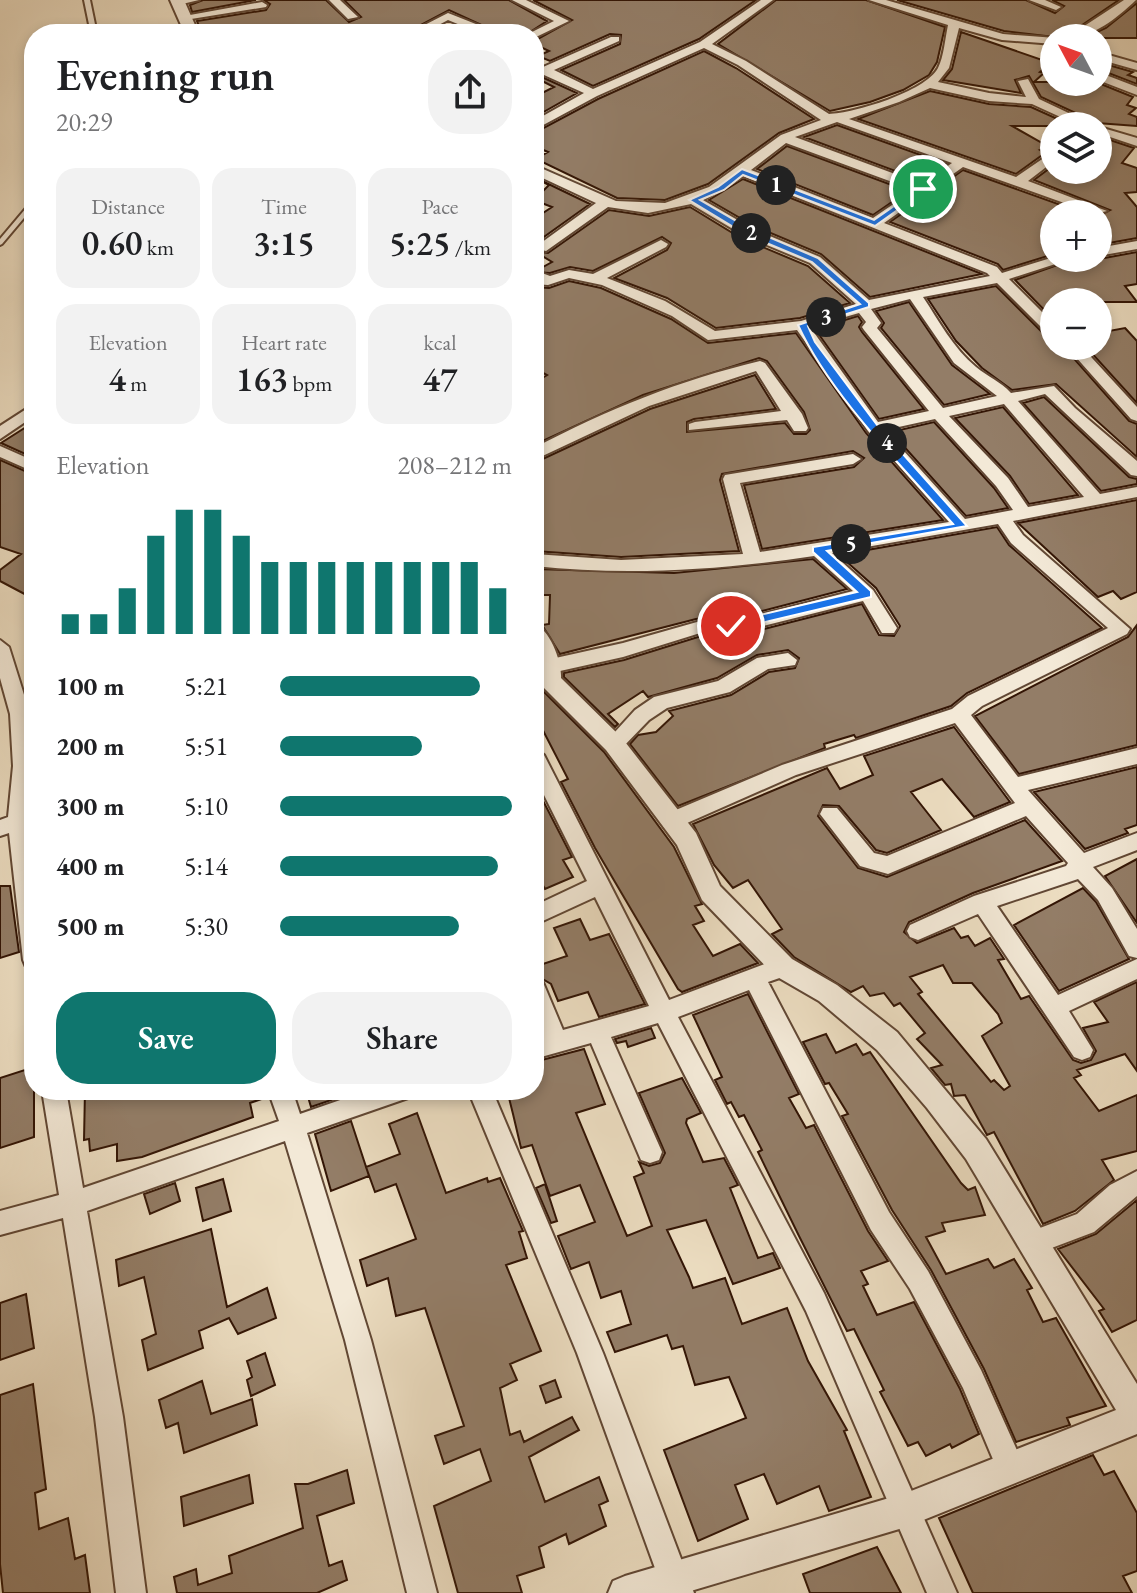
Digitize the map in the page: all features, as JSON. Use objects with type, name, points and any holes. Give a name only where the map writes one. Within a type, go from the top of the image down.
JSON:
[{"type":"street","points":[[188,24],[177,1],[194,0]]},
{"type":"street","points":[[334,0],[352,17]]},
{"type":"street","points":[[520,0],[563,21],[544,30]]},
{"type":"street","points":[[544,120],[593,93],[704,44],[748,7],[768,0]]},
{"type":"street","points":[[874,0],[954,25],[1040,41]]},
{"type":"street","points":[[1034,0],[1056,7]]},
{"type":"street","points":[[1095,24],[1131,0]]},
{"type":"street","points":[[185,17],[262,5]]},
{"type":"street","points":[[432,24],[448,16],[468,24]]},
{"type":"street","points":[[544,173],[608,202],[660,207],[693,200],[721,188],[785,138],[831,118],[903,97],[929,84],[943,72],[954,25]]},
{"type":"street","points":[[544,70],[615,39]]},
{"type":"street","points":[[1024,40],[1040,49]]},
{"type":"street","points":[[704,44],[742,63],[831,118],[1067,200]]},
{"type":"street","points":[[1112,59],[1137,67]]},
{"type":"street","points":[[544,74],[593,93]]},
{"type":"street","points":[[1024,81],[1034,101]]},
{"type":"street","points":[[1112,81],[1137,91]]},
{"type":"street","points":[[929,84],[989,97],[1034,101],[1059,112]]},
{"type":"street","points":[[1112,134],[1137,142]]},
{"type":"street","points":[[785,138],[923,189]]},
{"type":"street","points":[[875,223],[961,163]]},
{"type":"street","points":[[1017,183],[1040,166]]},
{"type":"street","points":[[742,171],[979,263],[1040,318]]},
{"type":"street","points":[[693,200],[748,232],[815,260],[864,306],[874,323],[869,327],[1002,482],[1023,513]]},
{"type":"street","points":[[544,246],[608,202]]},
{"type":"street","points":[[590,281],[661,244]]},
{"type":"street","points":[[1112,249],[1137,245]]},
{"type":"street","points":[[544,278],[548,281],[570,274],[620,287],[683,315],[708,331],[708,336],[802,325],[864,306],[999,278],[1040,266]]},
{"type":"street","points":[[915,296],[966,366],[982,381],[995,384],[1096,500]]},
{"type":"street","points":[[802,325],[874,428],[962,526]]},
{"type":"street","points":[[1086,360],[1137,416]]},
{"type":"street","points":[[544,450],[608,415],[678,389],[760,366],[797,421],[695,427]]},
{"type":"street","points":[[874,428],[1049,389],[1084,426],[1107,441],[1137,471]]},
{"type":"street","points":[[0,434],[24,416]]},
{"type":"street","points":[[0,451],[24,462]]},
{"type":"street","points":[[753,559],[731,479],[853,459]]},
{"type":"street","points":[[544,561],[629,568],[753,559],[962,526],[1137,492]]},
{"type":"street","points":[[671,821],[789,770],[959,714],[975,701],[1129,624],[1017,539],[1002,518]]},
{"type":"street","points":[[817,549],[867,594],[888,628]]},
{"type":"street","points":[[625,1593],[676,1585],[906,1510],[1137,1416],[976,1149],[887,1041],[828,993],[783,967],[711,893],[687,840],[614,744],[545,677],[697,628],[763,620],[867,594]]},
{"type":"street","points":[[0,647],[20,714],[23,766],[17,823],[24,879]]},
{"type":"street","points":[[614,744],[642,715],[661,702],[723,687],[764,663],[788,660]]},
{"type":"street","points":[[959,714],[1077,868],[1079,866],[1105,894],[1137,949]]},
{"type":"street","points":[[1015,786],[1137,756]]},
{"type":"street","points":[[544,775],[666,1011],[741,1165],[815,1302],[942,1593]]},
{"type":"street","points":[[830,814],[867,860],[888,865],[1029,806]]},
{"type":"street","points":[[918,931],[982,902],[1077,868],[1137,841]]},
{"type":"street","points":[[544,911],[599,885]]},
{"type":"street","points":[[982,902],[1082,1050]]},
{"type":"street","points":[[544,1046],[666,1011],[783,967]]},
{"type":"street","points":[[1053,1008],[1137,969]]},
{"type":"street","points":[[754,978],[873,1208],[919,1280],[972,1379],[1010,1466]]},
{"type":"street","points":[[544,1011],[557,1043]]},
{"type":"street","points":[[598,1032],[650,1152]]},
{"type":"street","points":[[56,1100],[109,1417],[131,1593]]},
{"type":"street","points":[[284,1100],[377,1399],[422,1593]]},
{"type":"street","points":[[0,1223],[74,1203],[371,1100]]},
{"type":"street","points":[[484,1100],[590,1353],[676,1585]]},
{"type":"street","points":[[1033,1243],[1085,1223],[1119,1193],[1137,1183]]},
{"type":"lane","points":[[87,0],[92,24]]},
{"type":"lane","points":[[0,243],[24,214]]},
{"type":"building","points":[[203,0],[256,0],[192,12],[190,5]]},
{"type":"building","points":[[264,0],[326,0],[349,22],[361,17],[344,0],[509,0],[547,21],[542,24],[479,24],[449,10],[423,24],[198,24],[197,21],[266,10],[270,4]]},
{"type":"building","points":[[533,0],[756,0],[699,39],[593,86],[561,70],[620,44],[621,35],[610,34],[550,61],[544,58],[544,53],[549,51],[544,49],[544,35],[572,20]]},
{"type":"building","points":[[776,0],[866,0],[945,27],[937,62],[929,75],[903,90],[870,102],[830,111],[718,44]]},
{"type":"building","points":[[897,0],[1026,0],[1055,13],[1064,6],[1052,0],[1119,0],[1084,24],[1040,24],[1040,35],[1004,31]]},
{"type":"building","points":[[1137,3],[1137,38],[1112,38],[1111,24]]},
{"type":"building","points":[[961,32],[1040,59],[1040,77],[1034,82],[1040,82],[1040,95],[1029,76],[1015,80],[1021,93],[943,80],[952,69]]},
{"type":"building","points":[[704,51],[814,119],[779,133],[708,184],[665,200],[617,198],[544,163],[544,154],[548,152],[544,150],[544,128],[598,99]]},
{"type":"building","points":[[1112,66],[1133,72],[1128,75],[1137,78],[1137,84],[1112,74]]},
{"type":"building","points":[[544,78],[577,93],[544,112],[544,92],[554,87],[544,82]]},
{"type":"building","points":[[1112,88],[1133,97],[1127,105],[1136,108],[1129,114],[1137,117],[1137,126],[1112,124],[1112,112],[1073,112],[1041,97],[1112,96]]},
{"type":"building","points":[[930,91],[989,104],[1031,107],[1042,112],[1040,126],[1012,126],[1040,142],[1040,157],[1016,174],[858,119]]},
{"type":"building","points":[[837,125],[946,164],[922,181],[804,137]]},
{"type":"building","points":[[1112,141],[1134,148],[1122,163],[1137,168],[1137,192],[1125,193],[1137,207],[1137,238],[1112,242],[1112,200],[1085,200],[1044,184],[1112,184]]},
{"type":"building","points":[[787,146],[908,191],[873,215],[757,169]]},
{"type":"building","points":[[963,170],[1047,200],[1040,200],[1040,258],[1003,270],[998,264],[890,222]]},
{"type":"building","points":[[743,179],[982,274],[870,297],[821,254],[754,226],[709,200]]},
{"type":"building","points":[[544,182],[590,204],[544,237],[544,212],[552,207],[544,204],[544,190],[549,185]]},
{"type":"building","points":[[690,207],[741,238],[808,266],[850,303],[800,318],[716,328],[667,298],[614,278],[667,250],[671,243],[662,237],[593,271],[570,267],[544,273],[544,266],[552,262],[544,257],[544,252],[548,253],[609,210],[649,216]]},
{"type":"building","points":[[1137,252],[1137,284],[1125,286],[1137,302],[1112,302],[1112,288],[1040,288],[1040,306],[1015,280],[1040,271],[1112,272],[1112,257]]},
{"type":"building","points":[[569,281],[601,288],[671,319],[708,343],[796,333],[866,433],[943,520],[762,549],[744,485],[854,467],[864,458],[853,451],[722,474],[720,480],[739,551],[621,557],[544,552],[544,458],[650,409],[755,375],[776,409],[694,419],[687,422],[687,432],[785,423],[794,434],[806,434],[810,430],[804,412],[767,361],[759,358],[643,395],[544,440],[544,377],[547,375],[544,373],[544,288]]},
{"type":"building","points":[[996,286],[1040,330],[1040,360],[1075,360],[1129,421],[1137,424],[1137,457],[1056,384],[1012,390],[982,368],[956,341],[928,299]]},
{"type":"building","points":[[909,302],[952,365],[990,394],[944,405],[881,328],[884,323],[876,311]]},
{"type":"building","points":[[858,316],[862,322],[859,327],[862,332],[924,409],[879,419],[815,329]]},
{"type":"building","points":[[1125,328],[1137,341],[1137,403],[1098,360],[1112,360],[1112,330]]},
{"type":"building","points":[[1044,397],[1129,477],[1137,479],[1137,484],[1101,491],[1023,403]]},
{"type":"building","points":[[1003,407],[1078,495],[1029,504],[1010,476],[955,418]]},
{"type":"building","points":[[934,422],[994,488],[1008,508],[966,516],[891,432]]},
{"type":"building","points":[[24,428],[24,453],[1,443]]},
{"type":"building","points":[[0,460],[24,471],[24,594],[0,581],[0,570],[21,554],[0,547]]},
{"type":"building","points":[[1137,500],[1137,592],[1121,599],[1113,591],[1098,597],[1018,523]]},
{"type":"building","points":[[997,527],[1009,545],[1102,628],[967,693],[951,706],[856,738],[854,735],[824,744],[825,748],[678,806],[630,744],[638,735],[656,732],[673,716],[669,711],[731,695],[769,672],[795,668],[799,658],[788,650],[757,655],[717,678],[648,697],[643,691],[608,714],[618,724],[615,727],[564,677],[564,673],[624,660],[698,637],[764,629],[862,604],[879,635],[894,636],[900,626],[876,588],[839,555]]},
{"type":"building","points":[[813,559],[847,589],[762,611],[696,619],[560,654],[544,628],[544,625],[549,624],[550,595],[544,595],[544,569],[674,573]]},
{"type":"building","points":[[1137,625],[1137,745],[1019,774],[975,716],[1128,637]]},
{"type":"building","points":[[544,692],[604,752],[674,847],[702,904],[695,906],[704,921],[693,925],[713,956],[740,944],[758,963],[682,992],[678,989],[595,848],[561,782],[568,779],[544,732]]},
{"type":"building","points":[[954,727],[1010,802],[974,817],[942,779],[911,792],[941,830],[887,853],[876,850],[839,806],[823,805],[818,816],[858,868],[887,877],[1025,820],[1062,861],[973,893],[909,922],[904,932],[917,943],[954,928],[961,938],[968,936],[975,946],[990,938],[1004,959],[998,960],[1021,999],[1029,996],[1073,1060],[1081,1063],[1091,1060],[1096,1051],[1083,1028],[1108,1022],[1094,1002],[1137,982],[1137,1071],[1125,1054],[1077,1070],[1081,1075],[1074,1078],[1099,1111],[1137,1095],[1137,1151],[1102,1160],[1114,1180],[1075,1211],[1043,1224],[994,1132],[987,1135],[965,1095],[954,1096],[951,1084],[945,1085],[931,1068],[942,1065],[917,1039],[925,1033],[900,1003],[894,1006],[884,993],[870,996],[863,986],[851,992],[794,957],[772,934],[782,929],[748,880],[733,888],[714,865],[693,824],[827,768],[840,789],[873,775],[864,756]],"holes":[[[943,965],[953,983],[972,983],[998,1014],[1002,1023],[982,1036],[1010,1086],[1004,1090],[994,1080],[991,1082],[918,994],[922,992],[910,977]]]},
{"type":"building","points":[[1137,767],[1137,825],[1125,829],[1128,833],[1085,849],[1034,792]]},
{"type":"building","points":[[544,803],[572,857],[563,860],[573,877],[545,889]]},
{"type":"building","points":[[1137,859],[1137,923],[1105,876]]},
{"type":"building","points":[[0,886],[10,886],[19,952],[0,958]]},
{"type":"building","points":[[1083,888],[1096,902],[1129,959],[1059,991],[1014,925]]},
{"type":"building","points":[[580,919],[590,940],[609,934],[645,1004],[599,1017],[588,992],[558,1001],[551,984],[544,980],[544,964],[567,956],[554,928]]},
{"type":"building","points":[[748,994],[799,1094],[789,1098],[806,1128],[814,1125],[868,1231],[888,1261],[861,1271],[868,1284],[863,1286],[877,1315],[914,1302],[960,1389],[979,1434],[952,1448],[950,1444],[926,1456],[918,1442],[908,1446],[880,1392],[884,1390],[854,1329],[847,1331],[799,1236],[758,1152],[762,1150],[744,1115],[739,1117],[731,1102],[727,1104],[715,1080],[722,1077],[693,1015]]},
{"type":"building","points":[[651,1028],[655,1038],[628,1047],[626,1041],[617,1043],[615,1039]]},
{"type":"building","points":[[826,1034],[836,1053],[856,1044],[863,1055],[870,1052],[961,1183],[968,1190],[975,1187],[985,1215],[942,1223],[945,1231],[926,1237],[946,1274],[988,1259],[994,1268],[1014,1259],[1032,1288],[1027,1290],[1043,1322],[1056,1318],[1106,1406],[1067,1418],[1070,1425],[1016,1442],[984,1369],[931,1270],[892,1210],[842,1116],[848,1114],[829,1083],[825,1084],[803,1042]]},
{"type":"building","points":[[584,1049],[605,1104],[576,1113],[627,1236],[652,1226],[634,1177],[644,1173],[639,1162],[649,1166],[660,1163],[665,1153],[639,1093],[682,1078],[701,1113],[687,1119],[686,1123],[703,1162],[724,1158],[738,1185],[730,1188],[758,1258],[773,1253],[780,1268],[733,1284],[706,1220],[667,1230],[693,1288],[725,1278],[742,1324],[787,1308],[808,1361],[847,1430],[844,1431],[871,1497],[829,1511],[819,1486],[777,1504],[764,1474],[735,1485],[748,1519],[698,1541],[664,1450],[746,1418],[729,1377],[695,1385],[683,1346],[672,1349],[667,1335],[615,1352],[607,1332],[631,1324],[621,1291],[601,1298],[589,1262],[571,1269],[558,1236],[595,1222],[580,1185],[550,1196],[532,1145],[521,1148],[509,1100],[544,1100],[544,1059]]},
{"type":"building","points":[[24,1070],[24,1100],[34,1100],[34,1137],[0,1148],[0,1078]]},
{"type":"building","points":[[85,1100],[258,1100],[250,1103],[253,1117],[142,1157],[117,1161],[117,1144],[90,1151],[89,1139],[84,1140]]},
{"type":"building","points":[[309,1100],[331,1100],[311,1107]]},
{"type":"building","points":[[417,1113],[446,1193],[487,1178],[488,1182],[500,1178],[523,1231],[519,1232],[527,1258],[506,1265],[541,1351],[510,1364],[517,1380],[500,1388],[510,1435],[520,1431],[524,1442],[572,1417],[579,1430],[529,1457],[545,1502],[599,1477],[608,1501],[599,1505],[606,1526],[569,1544],[566,1534],[539,1547],[544,1567],[517,1576],[522,1593],[458,1593],[434,1506],[491,1481],[480,1449],[444,1464],[435,1436],[464,1426],[425,1308],[396,1316],[388,1278],[367,1286],[360,1260],[416,1239],[396,1184],[375,1192],[366,1167],[400,1154],[389,1124]]},
{"type":"building","points":[[351,1121],[369,1176],[331,1191],[315,1134]]},
{"type":"building","points":[[223,1179],[231,1211],[203,1221],[196,1188]]},
{"type":"building","points":[[175,1183],[180,1201],[150,1214],[144,1194]]},
{"type":"building","points":[[545,1184],[557,1221],[551,1223],[536,1188]]},
{"type":"building","points":[[1137,1200],[1137,1320],[1112,1332],[1099,1311],[1104,1309],[1058,1249],[1096,1234]]},
{"type":"building","points":[[211,1229],[227,1307],[267,1288],[276,1318],[238,1334],[229,1318],[199,1331],[203,1348],[148,1370],[142,1340],[156,1334],[144,1277],[119,1286],[116,1260]]},
{"type":"building","points":[[26,1294],[34,1348],[0,1360],[0,1303]]},
{"type":"building","points":[[265,1353],[275,1385],[251,1396],[247,1380],[252,1377],[247,1361]]},
{"type":"building","points":[[555,1380],[561,1397],[546,1403],[540,1386]]},
{"type":"building","points":[[202,1381],[211,1414],[252,1399],[257,1425],[184,1453],[178,1423],[166,1428],[159,1400]]},
{"type":"building","points":[[33,1384],[46,1489],[35,1493],[39,1529],[68,1518],[75,1559],[85,1555],[90,1593],[3,1593],[0,1564],[0,1395]]},
{"type":"building","points":[[1093,1455],[1104,1475],[1114,1471],[1137,1513],[1137,1571],[1123,1576],[1132,1593],[973,1593],[939,1518]]},
{"type":"building","points":[[347,1470],[354,1503],[317,1516],[329,1566],[342,1561],[347,1580],[317,1593],[177,1593],[174,1577],[196,1569],[198,1585],[232,1573],[229,1556],[303,1528],[295,1484],[308,1484]]},
{"type":"building","points":[[249,1475],[253,1503],[184,1526],[181,1497]]},
{"type":"building","points":[[877,1547],[901,1593],[810,1593],[803,1574]]},
{"type":"route","points":[[731,626],[867,594],[817,549],[962,526],[874,428],[802,325],[866,305],[815,260],[748,232],[693,200],[721,188],[742,171],[875,223],[923,189]]}]
